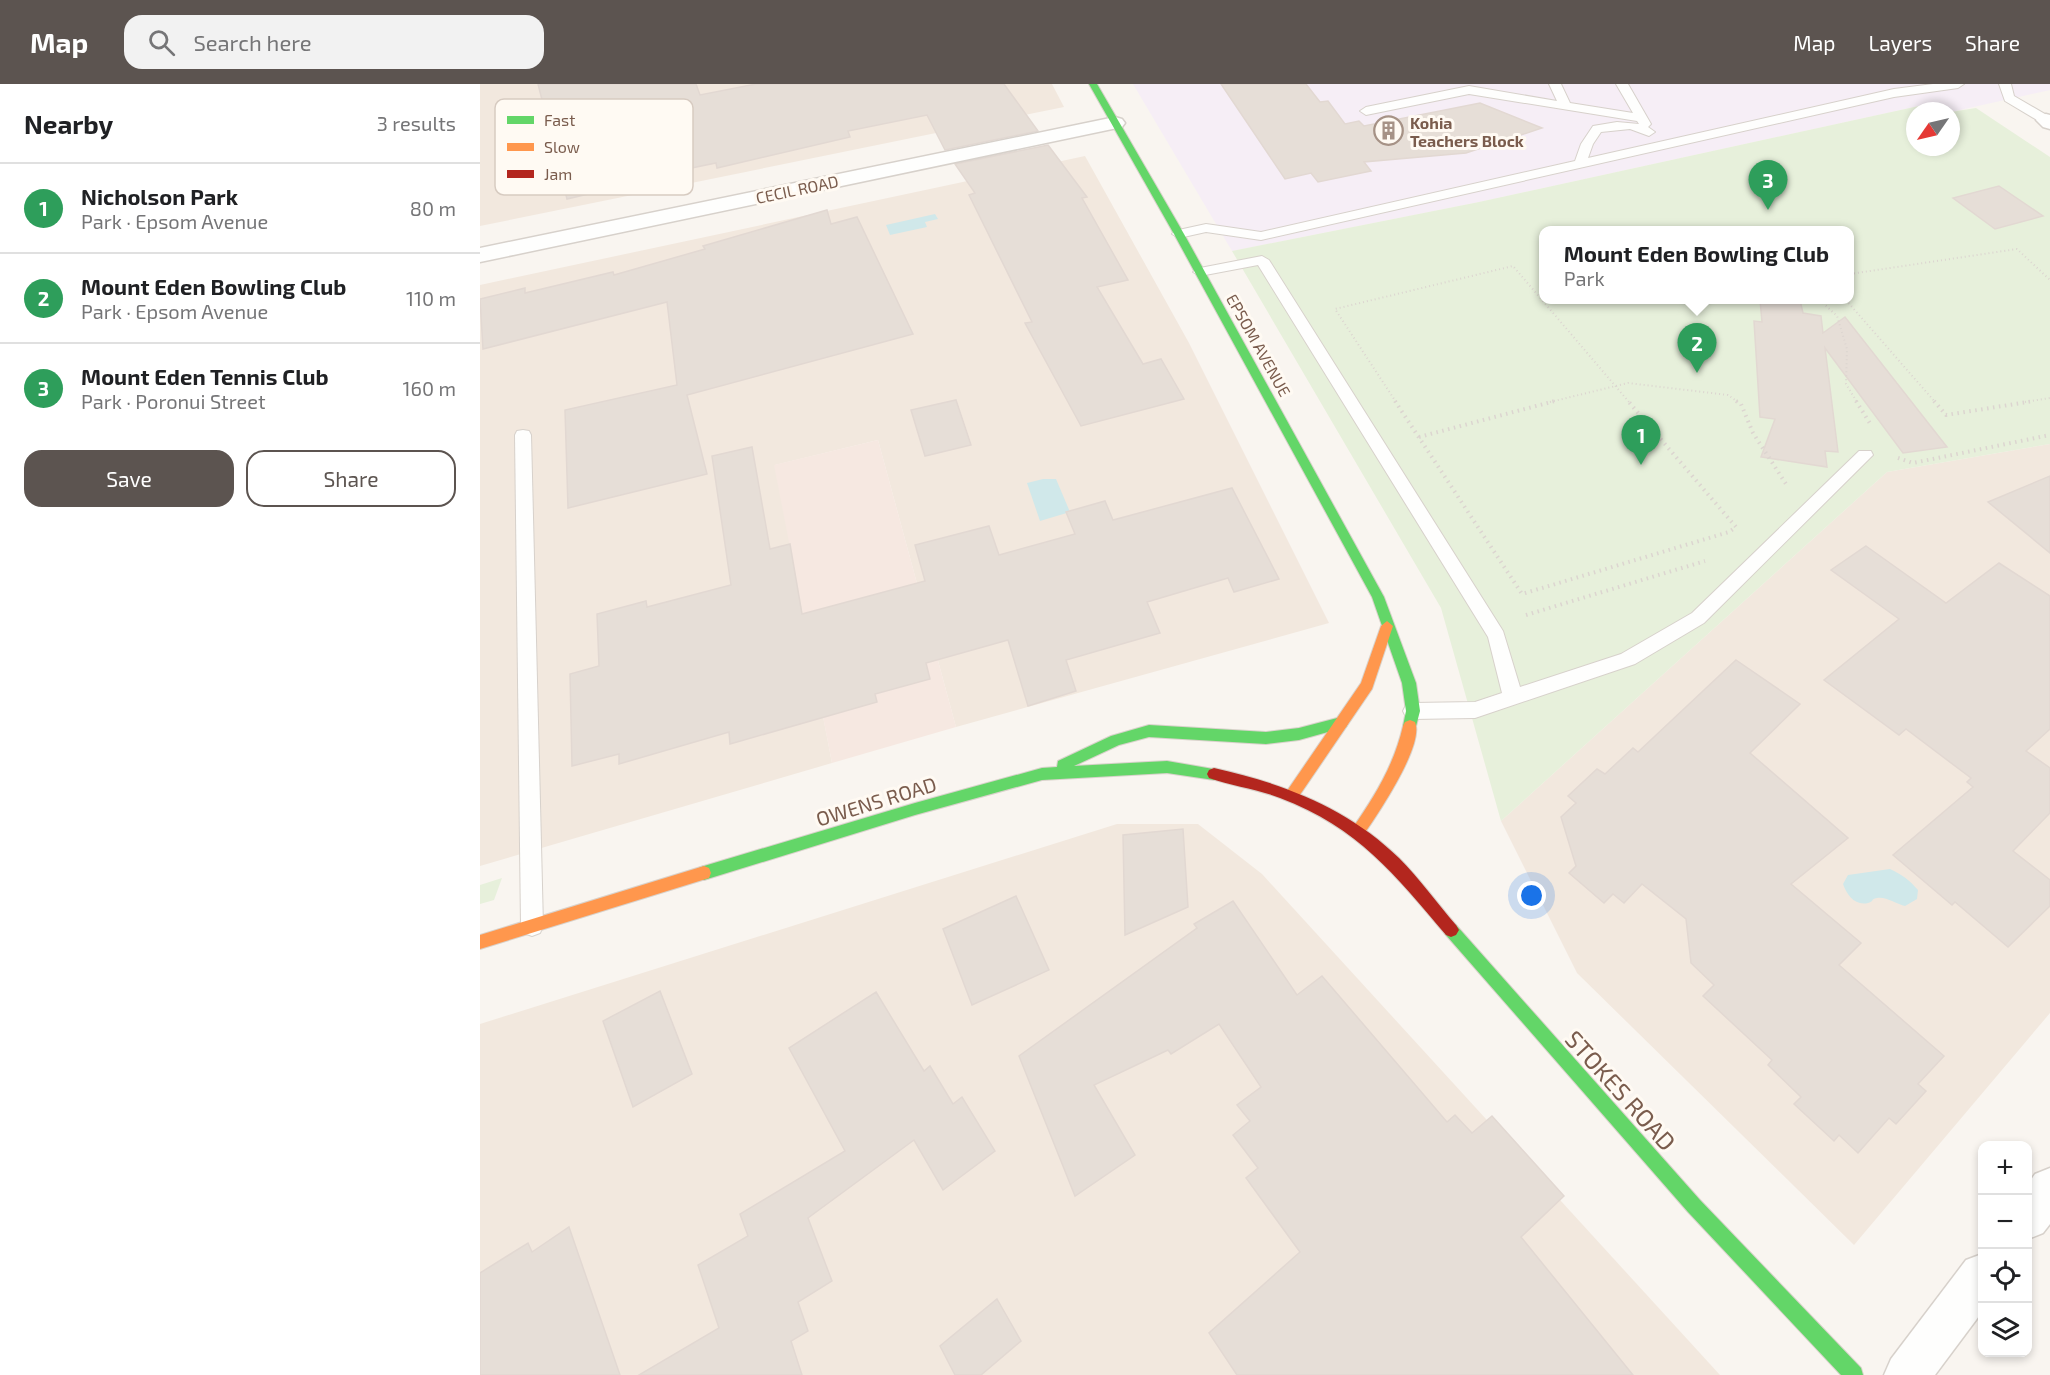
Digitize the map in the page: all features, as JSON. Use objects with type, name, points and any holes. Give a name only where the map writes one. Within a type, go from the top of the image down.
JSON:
[{"type":"street","name":"EPSOM AVENUE","points":[[1093,84],[1179,234],[1364,570],[1378,597],[1409,683],[1413,711],[1408,738],[1385,795],[1357,833]]},
{"type":"street","name":"CECIL ROAD","points":[[480,255],[1115,123]]},
{"type":"street","points":[[1292,795],[1367,685],[1387,626]]},
{"type":"street","points":[[1042,774],[1090,754],[1118,739],[1147,731],[1193,732],[1254,738],[1298,735],[1341,723]]},
{"type":"street","name":"OWENS ROAD","points":[[480,942],[915,809],[1042,774],[1167,767],[1216,774],[1292,795]]},
{"type":"street","name":"STOKES ROAD","points":[[1292,795],[1325,810],[1384,854],[1539,1033],[1694,1206],[1854,1375]]},
{"type":"street","points":[[2032,1213],[2050,1189]]},
{"type":"street","points":[[1906,1375],[1978,1282]]},
{"type":"lane","points":[[1555,84],[1566,106]]},
{"type":"lane","points":[[1622,84],[1656,145]]},
{"type":"lane","points":[[1179,234],[1206,228],[1261,236],[1894,93],[1958,84]]},
{"type":"lane","points":[[2005,84],[2009,98],[2048,121]]},
{"type":"lane","points":[[1366,111],[1469,90],[1641,118]]},
{"type":"lane","points":[[1580,164],[1587,144],[1597,129],[1620,124],[1639,127],[1649,132]]},
{"type":"lane","points":[[1200,272],[1262,260],[1497,636],[1513,698]]},
{"type":"lane","points":[[523,435],[532,926]]},
{"type":"lane","points":[[1413,711],[1475,710],[1628,659],[1698,618],[1865,455]]},
{"type":"path","points":[[1854,273],[2017,249],[2050,280]]},
{"type":"path","points":[[1539,297],[1513,266],[1335,309],[1522,594],[1736,528]]},
{"type":"path","points":[[1545,304],[1736,528],[1744,530]]},
{"type":"path","points":[[1824,304],[1837,316],[1847,349],[1846,384],[1879,439],[1865,455]]},
{"type":"path","points":[[1849,304],[1946,415],[2050,398]]},
{"type":"path","points":[[1419,438],[1628,383],[1728,395],[1741,404],[1754,433],[1789,490]]},
{"type":"path","points":[[1865,455],[1885,454],[1913,463],[2050,435]]},
{"type":"path","points":[[1520,612],[1526,615],[1707,561]]},
{"type":"shaded area","points":[[480,84],[1052,84],[1064,107],[693,183],[693,99],[495,99],[495,195],[632,195],[480,226]]},
{"type":"shaded area","points":[[1133,84],[2050,84],[2050,90],[1960,110],[1960,102],[1906,102],[1906,109],[1479,202],[1232,251]]},
{"type":"shaded area","points":[[1085,156],[1189,343],[1329,623],[956,727],[878,440],[775,465],[832,763],[480,866],[480,285]]},
{"type":"shaded area","points":[[878,440],[956,727],[832,763],[774,465]]},
{"type":"shaded area","points":[[2050,444],[2050,1013],[1854,1245],[1577,973],[1501,821],[1887,472]]},
{"type":"shaded area","points":[[1117,824],[1198,824],[1262,874],[1720,1375],[480,1375],[480,1024]]},
{"type":"green space","points":[[1976,108],[2050,157],[2050,444],[1887,472],[1501,821],[1441,608],[1232,251],[1479,202],[1906,109],[1906,156],[1960,156],[1960,111]]},
{"type":"green space","points":[[502,878],[494,900],[480,904],[480,885]]},
{"type":"water","points":[[935,214],[938,219],[925,222],[927,227],[890,235],[886,225]]},
{"type":"water","points":[[1056,479],[1070,512],[1040,521],[1027,483]]},
{"type":"water","points":[[1890,869],[1906,878],[1918,890],[1917,899],[1905,906],[1880,898],[1868,903],[1859,903],[1849,896],[1843,884],[1848,875]]},
{"type":"building","points":[[538,84],[696,84],[700,95],[756,84],[1004,84],[1038,131],[945,150],[927,115],[848,131],[850,137],[717,168],[716,163],[693,168],[693,99],[542,99]]},
{"type":"building","name":"Kohia Teachers Block","points":[[1221,84],[1306,84],[1320,102],[1328,101],[1345,124],[1359,121],[1364,126],[1480,103],[1542,128],[1466,153],[1364,162],[1371,171],[1318,182],[1311,173],[1285,179]]},
{"type":"building","points":[[1048,145],[1087,197],[1082,198],[1128,280],[1097,287],[1143,364],[1161,359],[1184,399],[1081,426],[1025,323],[1032,322],[969,195],[975,193],[955,164]]},
{"type":"building","points":[[1999,186],[2043,216],[1995,229],[1953,198]]},
{"type":"building","points":[[566,195],[584,195],[567,199]]},
{"type":"building","points":[[827,210],[831,224],[857,217],[913,334],[687,395],[707,474],[568,508],[565,410],[677,385],[667,302],[483,349],[480,299],[525,288],[525,293],[613,272],[614,275]]},
{"type":"building","points":[[1760,304],[1801,304],[1803,313],[1821,316],[1823,333],[1845,317],[1947,447],[1903,453],[1825,348],[1838,452],[1825,451],[1827,467],[1761,457],[1775,419],[1760,417],[1754,321],[1762,322]]},
{"type":"building","points":[[956,400],[971,445],[925,456],[911,410]]},
{"type":"building","points":[[752,447],[770,549],[790,544],[802,614],[925,581],[915,545],[989,526],[999,555],[1075,534],[1066,512],[1105,501],[1113,520],[1232,488],[1279,579],[1234,592],[1228,578],[1147,602],[1160,633],[1066,660],[1076,691],[1028,706],[1008,640],[926,663],[930,679],[875,694],[877,702],[730,744],[729,732],[619,764],[619,754],[572,766],[570,674],[599,666],[597,614],[646,601],[647,607],[731,585],[712,456]]},
{"type":"building","points":[[2050,476],[2050,553],[1988,502]]},
{"type":"building","points":[[1866,546],[1946,603],[1999,563],[2050,596],[2050,729],[2026,751],[2050,768],[2050,813],[2013,851],[2050,880],[2050,906],[2008,947],[1955,902],[1952,905],[1893,855],[1973,787],[1967,782],[1971,778],[1906,729],[1899,735],[1824,680],[1899,619],[1831,570]]},
{"type":"building","points":[[1736,660],[1800,704],[1750,753],[1848,838],[1791,884],[1861,943],[1839,965],[1944,1056],[1918,1084],[1926,1091],[1896,1124],[1889,1118],[1858,1153],[1839,1135],[1834,1141],[1794,1104],[1801,1097],[1768,1065],[1772,1060],[1703,996],[1714,985],[1691,963],[1686,919],[1642,884],[1624,903],[1613,894],[1604,903],[1569,873],[1576,866],[1561,817],[1576,803],[1568,796],[1597,769],[1605,774],[1633,748],[1638,752]]},
{"type":"building","points":[[1183,829],[1188,907],[1125,935],[1123,835]]},
{"type":"building","points":[[1016,896],[1049,970],[972,1005],[943,929]]},
{"type":"building","points":[[1233,901],[1297,995],[1322,976],[1447,1122],[1455,1115],[1472,1133],[1492,1116],[1564,1196],[1521,1237],[1633,1375],[1237,1375],[1209,1333],[1300,1252],[1246,1178],[1258,1168],[1233,1135],[1250,1121],[1237,1105],[1261,1087],[1219,1024],[1171,1054],[1168,1050],[1094,1085],[1135,1155],[1075,1196],[1019,1056],[1197,928],[1194,924]]},
{"type":"building","points":[[660,991],[692,1074],[633,1107],[603,1021]]},
{"type":"building","points":[[876,992],[924,1071],[930,1066],[953,1104],[962,1097],[995,1151],[943,1190],[914,1140],[808,1218],[832,1281],[798,1302],[808,1331],[791,1341],[802,1375],[639,1375],[719,1328],[698,1265],[748,1236],[740,1214],[845,1151],[789,1048]]},
{"type":"building","points":[[569,1227],[620,1375],[480,1375],[480,1273],[528,1243],[532,1252]]},
{"type":"building","points":[[997,1299],[1021,1341],[981,1375],[955,1375],[940,1346]]},
{"type":"traffic: fast","points":[[1093,84],[1179,234],[1378,597],[1409,683],[1413,711],[1410,726]]},
{"type":"traffic: fast","points":[[1063,765],[1116,740],[1149,731],[1266,738],[1299,734],[1341,723]]},
{"type":"traffic: fast","points":[[704,873],[915,809],[1042,774],[1167,767],[1214,774]]},
{"type":"traffic: fast","points":[[1451,930],[1694,1206],[1854,1375]]},
{"type":"traffic: slow","points":[[1292,795],[1367,685],[1387,626]]},
{"type":"traffic: slow","points":[[1357,833],[1396,769],[1410,726]]},
{"type":"traffic: slow","points":[[480,942],[704,873]]},
{"type":"traffic: jam","points":[[1214,774],[1283,793],[1324,812],[1364,837],[1410,880],[1451,930]]},
{"type":"place","name":"Kohia Teachers Block","points":[[1389,131]]},
{"type":"place","name":"Mount Eden Tennis Club","points":[[1768,210]]},
{"type":"place","name":"Mount Eden Bowling Club","points":[[1697,373]]},
{"type":"place","name":"Nicholson Park","points":[[1641,465]]}]
